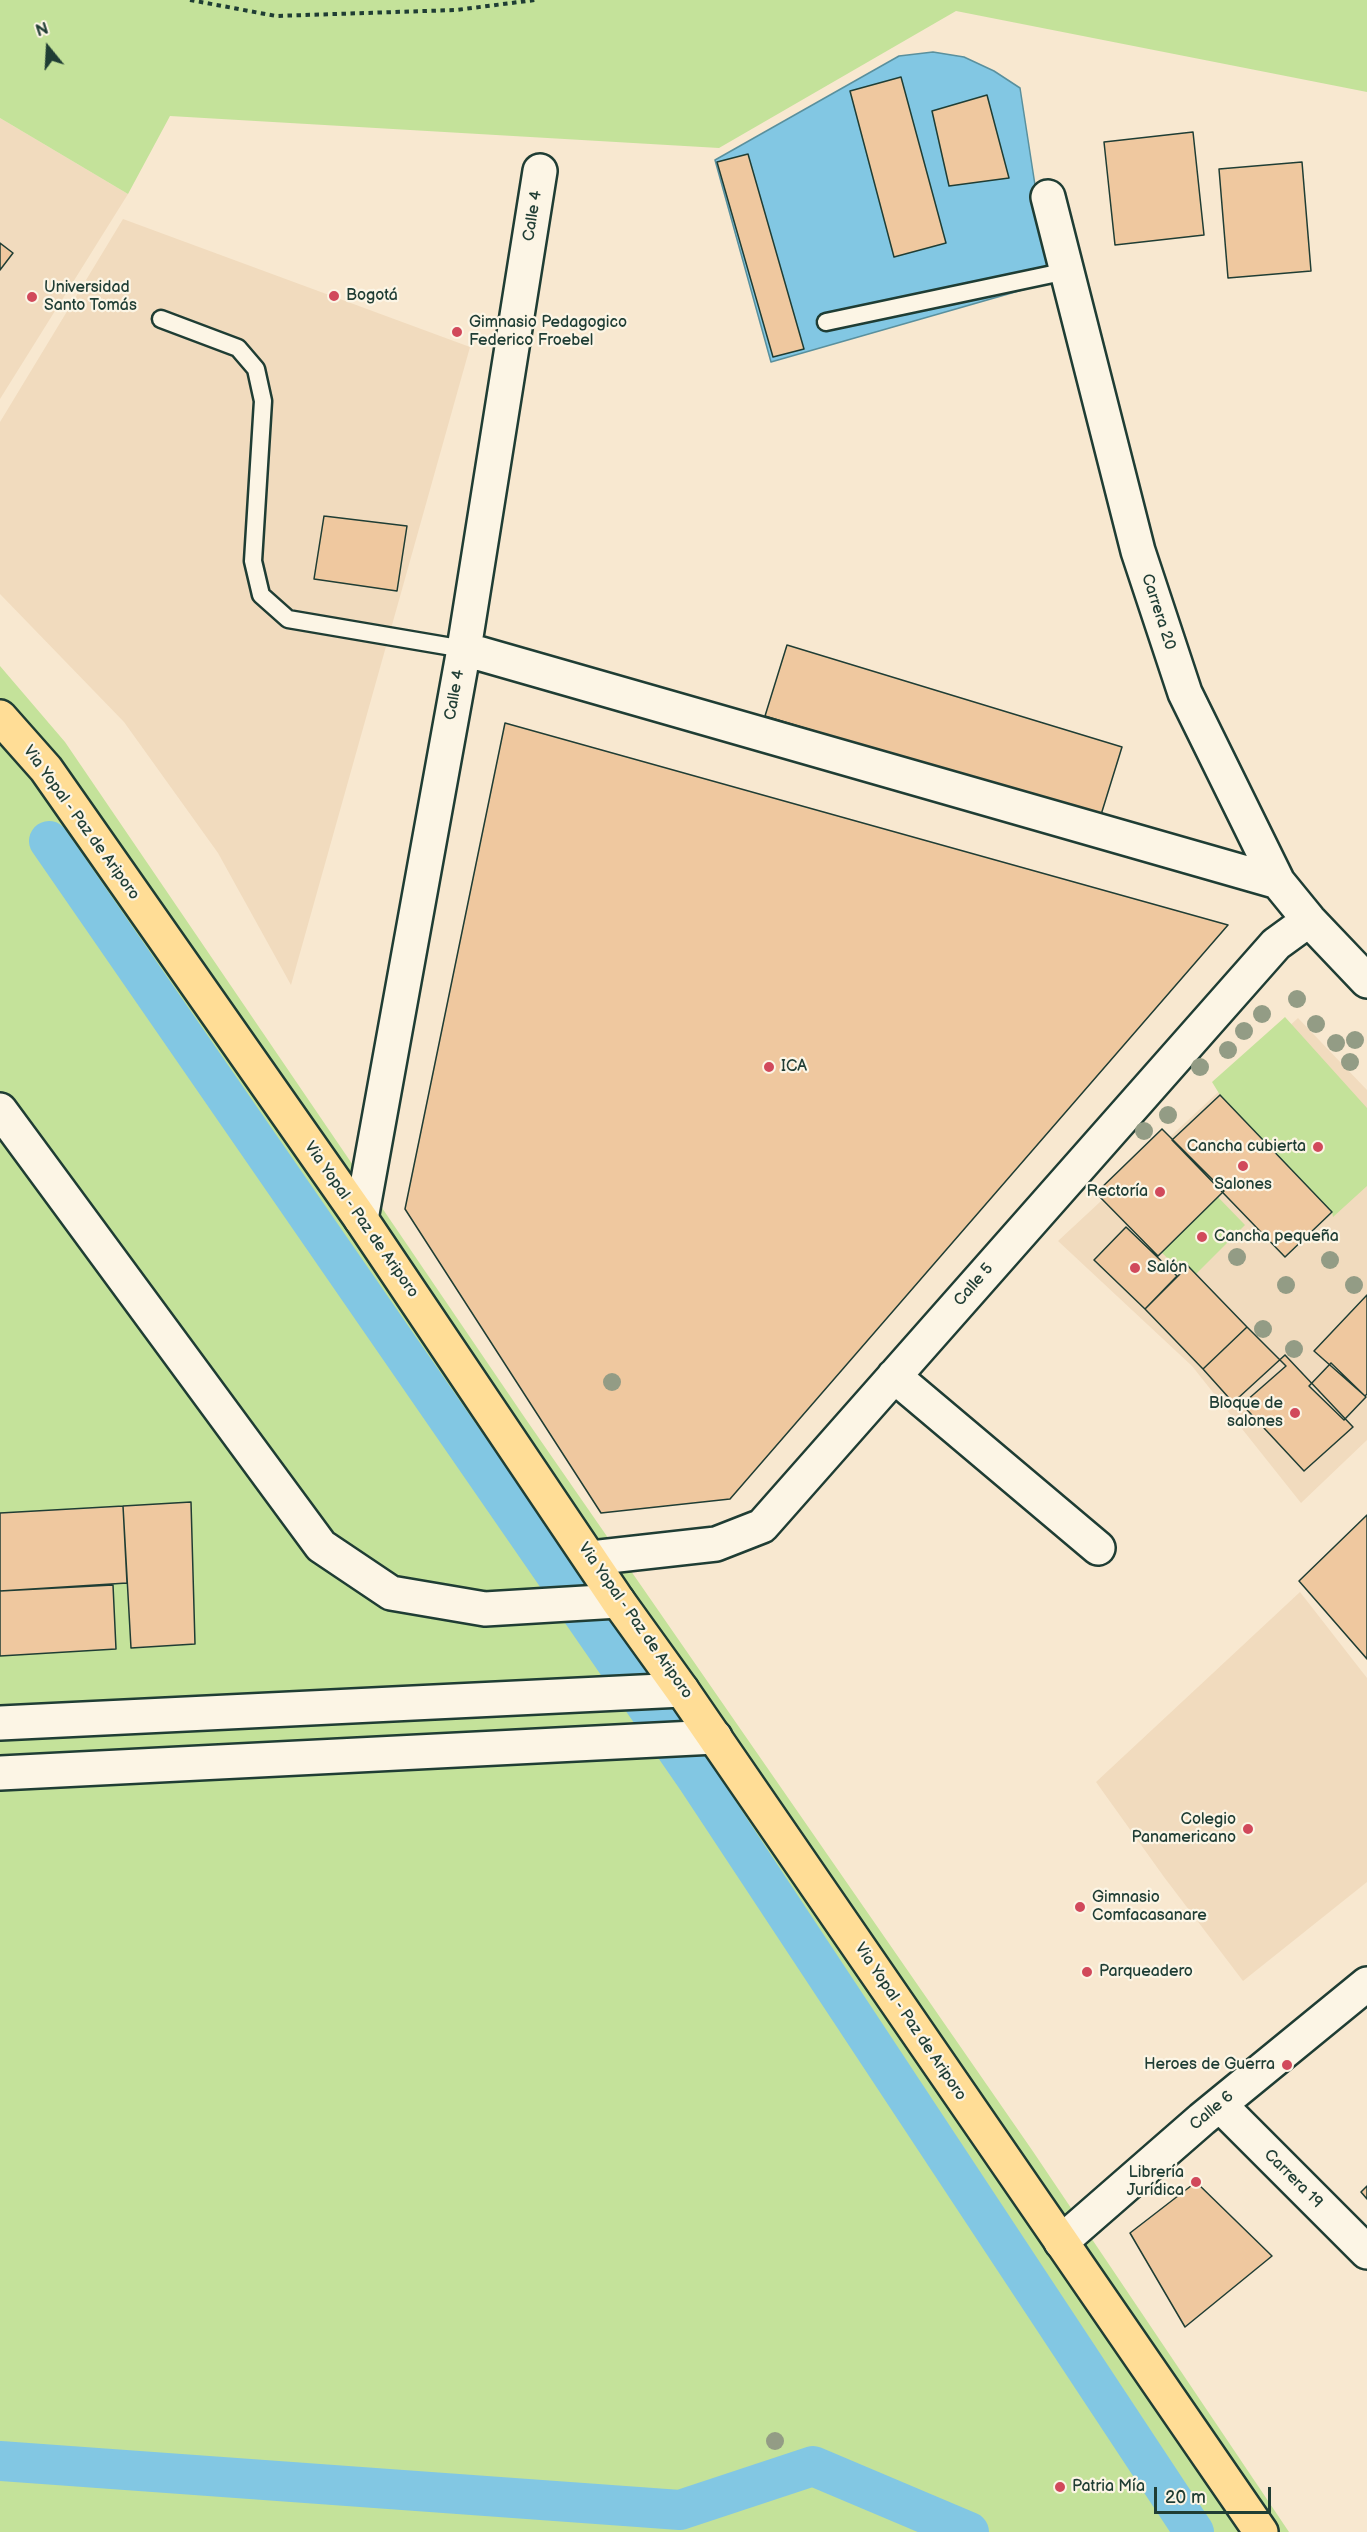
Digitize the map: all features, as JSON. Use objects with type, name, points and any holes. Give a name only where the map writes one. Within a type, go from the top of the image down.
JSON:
[{"type":"main road","name":"Via Yopal - Paz de Ariporo","points":[[0,717],[45,769],[361,1219],[591,1558],[617,1601],[1261,2532]]},
{"type":"street","name":"Calle 4","points":[[361,1219],[464,649],[540,171]]},
{"type":"street","name":"Carrera 20","points":[[1048,197],[1138,551],[1185,693],[1278,882],[1309,920],[1367,981]]},
{"type":"street","points":[[464,649],[1278,882]]},
{"type":"street","name":"Calle 5","points":[[591,1558],[716,1544],[762,1526],[1276,944],[1309,920]]},
{"type":"street","points":[[0,1110],[321,1546],[391,1593],[485,1609],[617,1601]]},
{"type":"street","points":[[894,1376],[1098,1548]]},
{"type":"street","points":[[0,1723],[680,1690]]},
{"type":"street","points":[[0,1773],[713,1737]]},
{"type":"street","name":"Calle 6","points":[[1061,2242],[1220,2105],[1367,1984]]},
{"type":"street","name":"Carrera 19","points":[[1220,2105],[1367,2252]]},
{"type":"lane","points":[[826,322],[1067,271]]},
{"type":"lane","points":[[161,318],[238,348],[256,369],[262,401],[253,561],[261,595],[288,619],[464,649]]},
{"type":"path","points":[[190,0],[276,16],[456,10],[535,0]]},
{"type":"shaded area","name":"Universidad Santo Tomás","points":[[0,118],[128,194],[0,399]]},
{"type":"shaded area","points":[[123,219],[470,347],[291,985],[218,853],[124,722],[0,594],[0,422]]},
{"type":"shaded area","points":[[1298,1018],[1367,1090],[1367,1440],[1301,1503],[1192,1366],[1058,1241]]},
{"type":"shaded area","name":"Colegio Panamericano","points":[[1300,1592],[1367,1678],[1367,1882],[1243,1981],[1096,1782]]},
{"type":"green space","points":[[0,0],[1367,0],[1367,92],[956,11],[719,148],[170,116],[128,194],[0,118]]},
{"type":"green space","points":[[0,666],[65,742],[525,1418],[1032,2150],[1289,2532],[0,2532]]},
{"type":"green space","name":"Cancha cubierta","points":[[1285,1017],[1367,1108],[1367,1186],[1333,1217],[1332,1212],[1220,1095],[1212,1082]]},
{"type":"green space","name":"Cancha pequeña","points":[[1215,1194],[1245,1225],[1190,1280],[1159,1250]]},
{"type":"water","points":[[933,52],[964,57],[994,71],[1020,88],[1050,282],[771,362],[715,160],[899,56]]},
{"type":"building","points":[[901,77],[946,243],[894,257],[850,91]]},
{"type":"building","points":[[987,95],[1009,178],[949,186],[932,111]]},
{"type":"building","points":[[1193,132],[1204,235],[1115,245],[1104,142]]},
{"type":"building","points":[[748,154],[804,349],[773,357],[717,162]]},
{"type":"building","points":[[1302,162],[1311,271],[1228,278],[1219,169]]},
{"type":"building","points":[[0,243],[13,253],[0,270]]},
{"type":"building","points":[[324,516],[407,526],[397,591],[314,579]]},
{"type":"building","points":[[787,645],[1122,747],[1100,818],[765,716]]},
{"type":"building","name":"ICA","points":[[505,723],[1228,925],[730,1499],[601,1513],[405,1209]]},
{"type":"building","name":"Salones","points":[[1220,1095],[1332,1212],[1285,1257],[1172,1140]]},
{"type":"building","name":"Rectoría","points":[[1162,1129],[1224,1191],[1158,1256],[1096,1193]]},
{"type":"building","name":"Salón","points":[[1126,1227],[1177,1276],[1145,1309],[1094,1260]]},
{"type":"building","points":[[1188,1266],[1247,1327],[1203,1369],[1145,1309]]},
{"type":"building","points":[[1367,1295],[1367,1394],[1365,1396],[1314,1351]]},
{"type":"building","points":[[1247,1327],[1286,1366],[1238,1408],[1203,1369]]},
{"type":"building","name":"Bloque de salones","points":[[1285,1355],[1353,1427],[1304,1471],[1237,1399]]},
{"type":"building","points":[[1331,1363],[1366,1397],[1344,1420],[1309,1386]]},
{"type":"building","points":[[191,1502],[195,1644],[131,1648],[123,1506]]},
{"type":"building","points":[[123,1506],[127,1583],[0,1591],[0,1513]]},
{"type":"building","points":[[1367,1515],[1367,1659],[1299,1581]]},
{"type":"building","points":[[113,1585],[116,1649],[0,1656],[0,1591]]},
{"type":"building","points":[[1196,2182],[1272,2256],[1185,2327],[1130,2233]]},
{"type":"building","points":[[1367,2186],[1367,2199],[1361,2192]]},
{"type":"waterway","points":[[49,841],[697,1779],[1194,2532]]},
{"type":"waterway","points":[[0,2461],[680,2510],[813,2466],[969,2532]]},
{"type":"place","name":"Bogotá","points":[[334,296]]},
{"type":"place","name":"Universidad Santo Tomás","points":[[32,297]]},
{"type":"place","name":"Gimnasio Pedagogico Federico Froebel","points":[[457,332]]},
{"type":"place","name":"ICA","points":[[769,1067]]},
{"type":"place","name":"Cancha cubierta","points":[[1318,1147]]},
{"type":"place","name":"Salones","points":[[1243,1166]]},
{"type":"place","name":"Rectoría","points":[[1160,1192]]},
{"type":"place","name":"Cancha pequeña","points":[[1202,1237]]},
{"type":"place","name":"Salón","points":[[1135,1268]]},
{"type":"place","name":"Bloque de salones","points":[[1295,1413]]},
{"type":"place","name":"Colegio Panamericano","points":[[1248,1829]]},
{"type":"place","name":"Gimnasio Comfacasanare","points":[[1080,1907]]},
{"type":"place","name":"Parqueadero","points":[[1087,1972]]},
{"type":"place","name":"Heroes de Guerra","points":[[1287,2065]]},
{"type":"place","name":"Librería Jurídica","points":[[1196,2182]]},
{"type":"place","name":"Patria Mía","points":[[1060,2487]]}]
